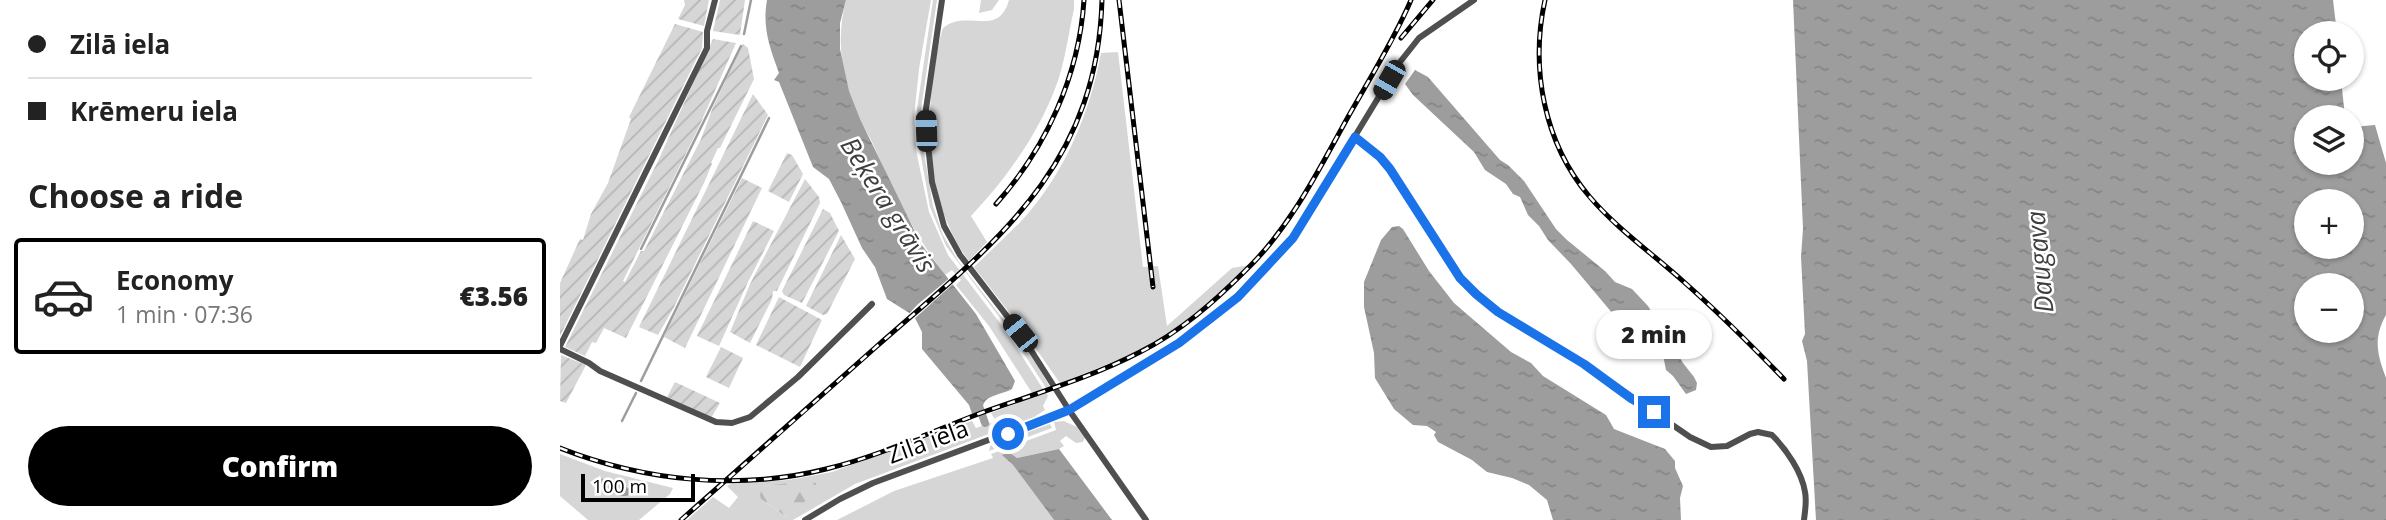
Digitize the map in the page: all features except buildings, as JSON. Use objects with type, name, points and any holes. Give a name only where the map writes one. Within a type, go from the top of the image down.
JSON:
[{"type":"street","points":[[715,0],[707,30],[707,48],[560,347],[600,371],[716,422],[732,424],[750,417],[798,377],[872,304]]},
{"type":"street","points":[[942,0],[925,117],[932,182],[939,214],[960,256],[1020,333],[1069,410],[1146,520]]},
{"type":"street","name":"Zilā iela","points":[[805,520],[873,483],[1069,410],[1179,343],[1238,297],[1293,238],[1400,62],[1419,38],[1474,0]]},
{"type":"street","points":[[1355,137],[1380,157],[1390,169],[1460,278],[1498,312],[1584,364],[1690,437],[1711,447],[1727,446],[1758,432],[1772,435],[1791,458],[1804,485],[1804,520]]},
{"type":"green space","points":[[684,0],[709,0],[704,26],[678,19],[685,5]]},
{"type":"green space","points":[[720,0],[745,0],[740,35],[713,31]]},
{"type":"green space","points":[[846,0],[931,0],[914,117],[916,150],[929,212],[948,255],[1006,331],[1043,389],[1032,393],[989,326],[956,285],[961,280],[952,270],[945,275],[934,260],[896,195],[860,120],[845,76],[841,31]]},
{"type":"green space","points":[[933,0],[937,0],[921,109],[924,152],[933,206],[943,235],[959,262],[1031,355],[1050,387],[1046,388],[1006,326],[946,246],[930,207],[920,151],[917,109]]},
{"type":"green space","points":[[981,0],[999,0],[992,10],[979,13]]},
{"type":"green space","points":[[1009,0],[1074,0],[1074,9],[1061,70],[1039,124],[1019,157],[971,216],[987,242],[969,261],[945,216],[932,167],[930,115],[935,65],[943,28],[961,21],[989,21],[997,18],[1004,12]]},
{"type":"green space","points":[[675,24],[703,32],[702,48],[560,336],[560,283],[580,239],[583,240],[591,214],[608,183],[631,119],[629,117]]},
{"type":"green space","points":[[713,39],[736,43],[698,129],[623,281],[625,282],[641,251],[644,251],[701,139],[743,44],[748,48],[754,79],[626,338],[604,328],[585,356],[565,347],[658,161]]},
{"type":"green space","points":[[1118,52],[1143,267],[1158,266],[1167,326],[1232,268],[1250,265],[1202,309],[1171,332],[1125,357],[1060,383],[974,267],[1024,218],[1052,181],[1083,119],[1101,53]]},
{"type":"green space","points":[[753,94],[768,115],[658,335],[639,327]]},
{"type":"green space","points":[[787,153],[792,155],[803,174],[789,202],[768,191]]},
{"type":"green space","points":[[742,178],[762,188],[685,348],[664,337]]},
{"type":"green space","points":[[805,179],[819,197],[820,203],[777,291],[773,291],[772,299],[750,343],[730,332],[750,284]]},
{"type":"green space","points":[[823,209],[830,213],[839,231],[802,303],[784,295],[782,291]]},
{"type":"green space","points":[[753,221],[774,231],[719,346],[697,336]]},
{"type":"green space","points":[[841,235],[855,259],[827,314],[823,315],[806,306]]},
{"type":"green space","points":[[779,297],[822,320],[800,367],[756,345]]},
{"type":"green space","points":[[721,347],[743,358],[729,388],[706,377]]},
{"type":"green space","points":[[561,355],[586,365],[566,403],[560,401]]},
{"type":"green space","points":[[675,382],[720,403],[711,418],[667,397]]},
{"type":"green space","points":[[1046,392],[1048,396],[1043,406],[1045,410],[1034,417],[855,484],[793,520],[687,520],[713,497],[729,508],[738,497],[727,486],[733,483],[789,480],[832,472],[972,421],[976,428],[996,421],[991,413]],"holes":[[[784,485],[806,499],[788,518],[761,499],[762,486]]]},
{"type":"green space","points":[[1064,421],[1077,427],[1085,437],[1083,442],[1076,443],[1066,436],[1060,441],[1064,446],[1059,449],[1017,458],[1009,452],[1003,455],[1054,520],[837,520],[894,491],[993,458],[991,454],[1056,430],[1054,422]]},
{"type":"green space","points":[[1050,424],[1052,428],[989,451],[990,446]]},
{"type":"green space","points":[[560,454],[605,471],[673,488],[670,494],[639,520],[588,520],[560,496]]},
{"type":"green space","points":[[809,481],[816,483],[816,486],[793,518],[788,518],[761,499],[759,492],[762,486]]},
{"type":"water","points":[[767,0],[846,0],[840,23],[840,49],[849,91],[860,119],[921,244],[976,314],[1015,381],[1012,389],[985,401],[983,410],[972,414],[969,405],[922,349],[922,332],[914,316],[887,299],[875,267],[862,248],[829,179],[813,167],[779,82],[774,80],[779,73],[766,29]]},
{"type":"water","name":"Daugava","points":[[1793,0],[2333,0],[2336,21],[2294,21],[2294,91],[2342,91],[2344,105],[2294,105],[2294,175],[2364,175],[2364,126],[2375,125],[2386,163],[2386,315],[2379,331],[2378,346],[2386,378],[2386,520],[1816,520],[1807,361],[1802,341],[1805,334],[1801,257],[1803,229]]},
{"type":"water","points":[[1415,70],[1428,77],[1500,160],[1524,181],[1556,229],[1615,282],[1632,289],[1648,306],[1694,377],[1696,390],[1686,394],[1666,370],[1663,355],[1654,356],[1647,345],[1613,314],[1528,215],[1520,197],[1485,170],[1474,152],[1413,95],[1405,84]]},
{"type":"water","points":[[1399,226],[1454,303],[1511,352],[1531,363],[1543,376],[1606,415],[1614,429],[1665,449],[1675,461],[1675,468],[1683,486],[1680,498],[1681,520],[1553,520],[1547,500],[1529,485],[1487,472],[1472,460],[1438,442],[1434,435],[1436,432],[1427,426],[1413,425],[1394,409],[1375,378],[1374,353],[1364,307],[1364,282],[1381,240],[1392,227]]},
{"type":"water","points":[[1059,449],[1112,520],[1054,520],[1013,465],[1002,455],[1009,452],[1017,458]]},
{"type":"water","points":[[602,478],[610,487],[623,484],[629,489],[630,495],[613,493],[599,481]]},
{"type":"pier","points":[[951,277],[955,282],[913,320],[908,315],[917,305]]},
{"type":"waterway","points":[[744,34],[751,0]]},
{"type":"waterway","points":[[641,249],[741,46]]},
{"type":"waterway","points":[[641,381],[769,118]]},
{"type":"waterway","points":[[622,421],[636,393]]},
{"type":"waterway","name":"Beķera grāvis","points":[[978,403],[985,423]]},
{"type":"railway","points":[[996,204],[1030,159],[1057,110],[1075,56],[1084,0]]},
{"type":"railway","points":[[681,520],[960,274],[1031,199],[1059,158],[1081,112],[1096,60],[1102,0]]},
{"type":"railway","points":[[1119,0],[1153,287]]},
{"type":"railway","points":[[560,448],[592,459],[658,475],[725,481],[793,476],[846,464],[885,451],[981,413],[1082,378],[1140,352],[1183,326],[1209,305],[1245,271],[1276,236],[1314,178],[1411,0]]},
{"type":"railway","points":[[1401,38],[1433,0]]},
{"type":"railway","points":[[1545,0],[1539,52],[1540,78],[1551,129],[1574,175],[1611,219],[1710,305],[1784,379]]},
{"type":"route","points":[[1008,434],[1069,410],[1179,343],[1238,297],[1293,238],[1355,137],[1380,157],[1390,169],[1460,278],[1476,294],[1498,312],[1584,364],[1654,412]]}]
